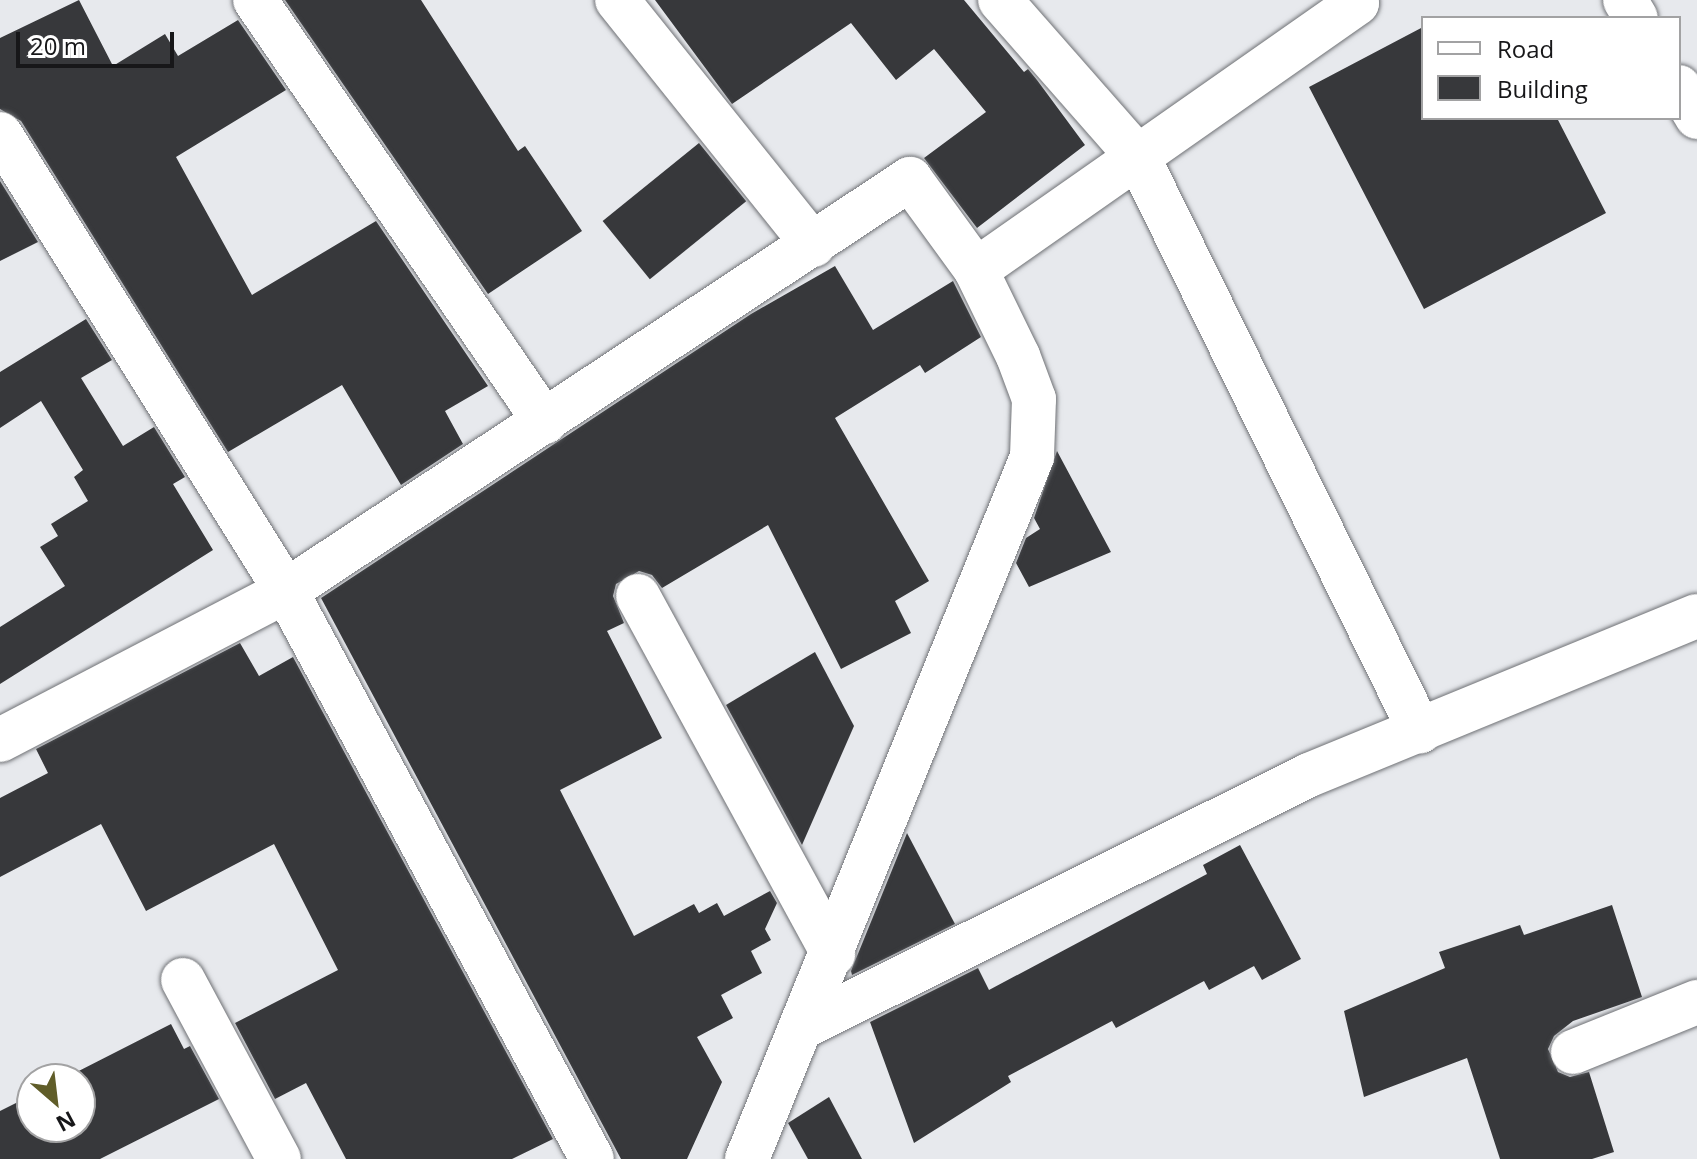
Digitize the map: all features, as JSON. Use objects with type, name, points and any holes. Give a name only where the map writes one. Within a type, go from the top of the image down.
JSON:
[{"type":"street","points":[[255,0],[545,422]]},
{"type":"street","points":[[617,0],[813,245]]},
{"type":"street","points":[[1000,0],[1138,157],[1420,731]]},
{"type":"street","points":[[976,270],[1357,3],[1354,0]]},
{"type":"street","points":[[1681,90],[1697,117]]},
{"type":"street","points":[[0,134],[286,591],[592,1159]]},
{"type":"street","points":[[0,740],[286,591],[910,179],[976,270],[1034,399],[1032,457],[833,954],[747,1159]]},
{"type":"street","points":[[638,596],[833,954]]},
{"type":"street","points":[[803,1027],[1309,775],[1697,616]]},
{"type":"street","points":[[183,980],[279,1159]]},
{"type":"street","points":[[1573,1052],[1697,1002]]},
{"type":"building","points":[[79,0],[113,66],[165,34],[178,56],[238,20],[286,90],[176,157],[252,295],[376,221],[488,386],[445,411],[463,444],[401,485],[342,385],[228,452],[21,121],[0,109],[0,38]]},
{"type":"building","points":[[285,0],[421,0],[518,151],[525,146],[582,231],[488,294]]},
{"type":"building","points":[[655,0],[964,0],[1024,72],[1028,69],[1085,145],[977,228],[924,158],[986,112],[934,49],[896,80],[851,23],[732,104]]},
{"type":"building","points":[[1421,28],[1421,120],[1558,120],[1606,213],[1424,309],[1309,87]]},
{"type":"building","points":[[699,143],[746,201],[650,279],[603,221]]},
{"type":"building","points":[[0,181],[38,242],[0,261]]},
{"type":"building","points":[[835,266],[873,330],[953,281],[981,337],[925,373],[920,365],[835,418],[929,581],[895,601],[911,633],[841,669],[768,525],[662,588],[652,575],[639,571],[616,584],[613,596],[624,623],[607,631],[662,738],[560,790],[634,936],[694,904],[699,913],[717,903],[724,916],[770,891],[777,903],[765,929],[771,940],[751,951],[762,973],[721,995],[733,1018],[697,1037],[722,1082],[687,1159],[621,1159],[321,598],[751,314]]},
{"type":"building","points":[[86,319],[112,360],[81,378],[123,446],[154,427],[185,477],[173,484],[213,550],[0,684],[0,627],[65,586],[40,547],[58,536],[51,524],[88,501],[74,477],[83,470],[41,401],[0,428],[0,372]]},
{"type":"building","points":[[1057,451],[1111,552],[1029,587],[1016,563],[1026,538],[1040,529],[1034,518]]},
{"type":"building","points":[[240,643],[259,676],[293,657],[553,1139],[512,1159],[346,1159],[306,1083],[275,1099],[235,1023],[338,970],[274,844],[146,911],[101,824],[0,877],[0,798],[48,773],[36,749]]},
{"type":"building","points":[[815,652],[854,726],[802,845],[726,705]]},
{"type":"building","points":[[907,833],[955,924],[852,975],[851,971]]},
{"type":"building","points":[[1240,845],[1301,959],[1262,980],[1254,966],[1209,990],[1204,981],[1116,1028],[1112,1021],[1008,1076],[1011,1082],[914,1143],[870,1022],[978,968],[989,990],[1207,874],[1203,865]]},
{"type":"building","points":[[1612,905],[1642,997],[1573,1021],[1554,1036],[1548,1049],[1558,1072],[1570,1077],[1589,1072],[1614,1152],[1592,1159],[1500,1159],[1467,1058],[1364,1097],[1344,1011],[1445,968],[1439,952],[1520,925],[1524,935]]},
{"type":"building","points":[[171,1024],[184,1049],[190,1046],[219,1099],[100,1159],[0,1159],[0,1111],[16,1103],[16,1143],[96,1143],[94,1063]]},
{"type":"building","points":[[829,1097],[862,1159],[808,1159],[788,1123]]}]
